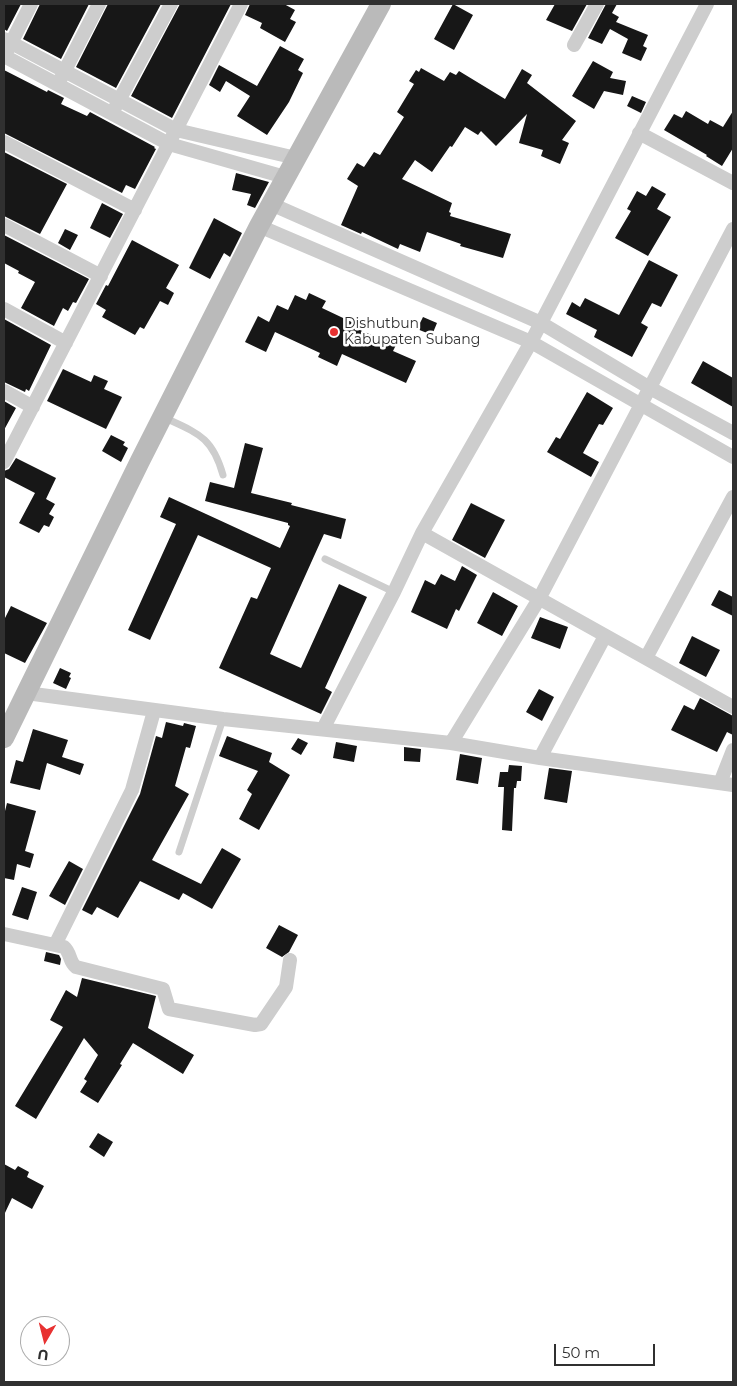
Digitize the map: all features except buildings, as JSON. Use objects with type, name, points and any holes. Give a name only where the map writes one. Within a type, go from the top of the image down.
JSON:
[{"type":"street","points":[[31,4],[8,41],[4,56],[169,144],[285,177]]},
{"type":"street","points":[[57,85],[99,4]]},
{"type":"street","points":[[112,113],[171,4]]},
{"type":"street","points":[[4,462],[241,4]]},
{"type":"street","points":[[4,738],[140,461],[259,226],[381,4]]},
{"type":"street","points":[[574,45],[597,4]]},
{"type":"street","points":[[323,729],[394,592],[422,533],[531,342],[707,4]]},
{"type":"street","points":[[8,41],[176,130],[296,158]]},
{"type":"street","points":[[639,133],[733,183]]},
{"type":"street","points":[[4,142],[135,210]]},
{"type":"street","points":[[271,204],[541,323],[650,388],[733,433]]},
{"type":"street","points":[[4,226],[101,276]]},
{"type":"street","points":[[259,226],[531,342],[733,457]]},
{"type":"street","points":[[451,743],[539,599],[733,229]]},
{"type":"street","points":[[4,309],[66,343]]},
{"type":"street","points":[[4,391],[33,407]]},
{"type":"street","points":[[646,658],[733,497]]},
{"type":"street","points":[[422,533],[733,707]]},
{"type":"street","points":[[540,758],[606,636]]},
{"type":"street","points":[[26,693],[154,711],[451,743],[540,758],[726,784],[733,750]]},
{"type":"street","points":[[55,944],[132,790],[154,711]]},
{"type":"street","points":[[4,934],[55,944],[66,949],[72,963],[76,967],[163,989],[169,1009],[255,1025],[261,1024],[286,987],[290,960]]},
{"type":"lane","points":[[163,417],[196,432],[207,441],[214,450],[223,475]]},
{"type":"lane","points":[[325,559],[394,592]]},
{"type":"lane","points":[[179,852],[223,719]]},
{"type":"place","name":"Dishutbun Kabupaten Subang","points":[[334,332]]}]
